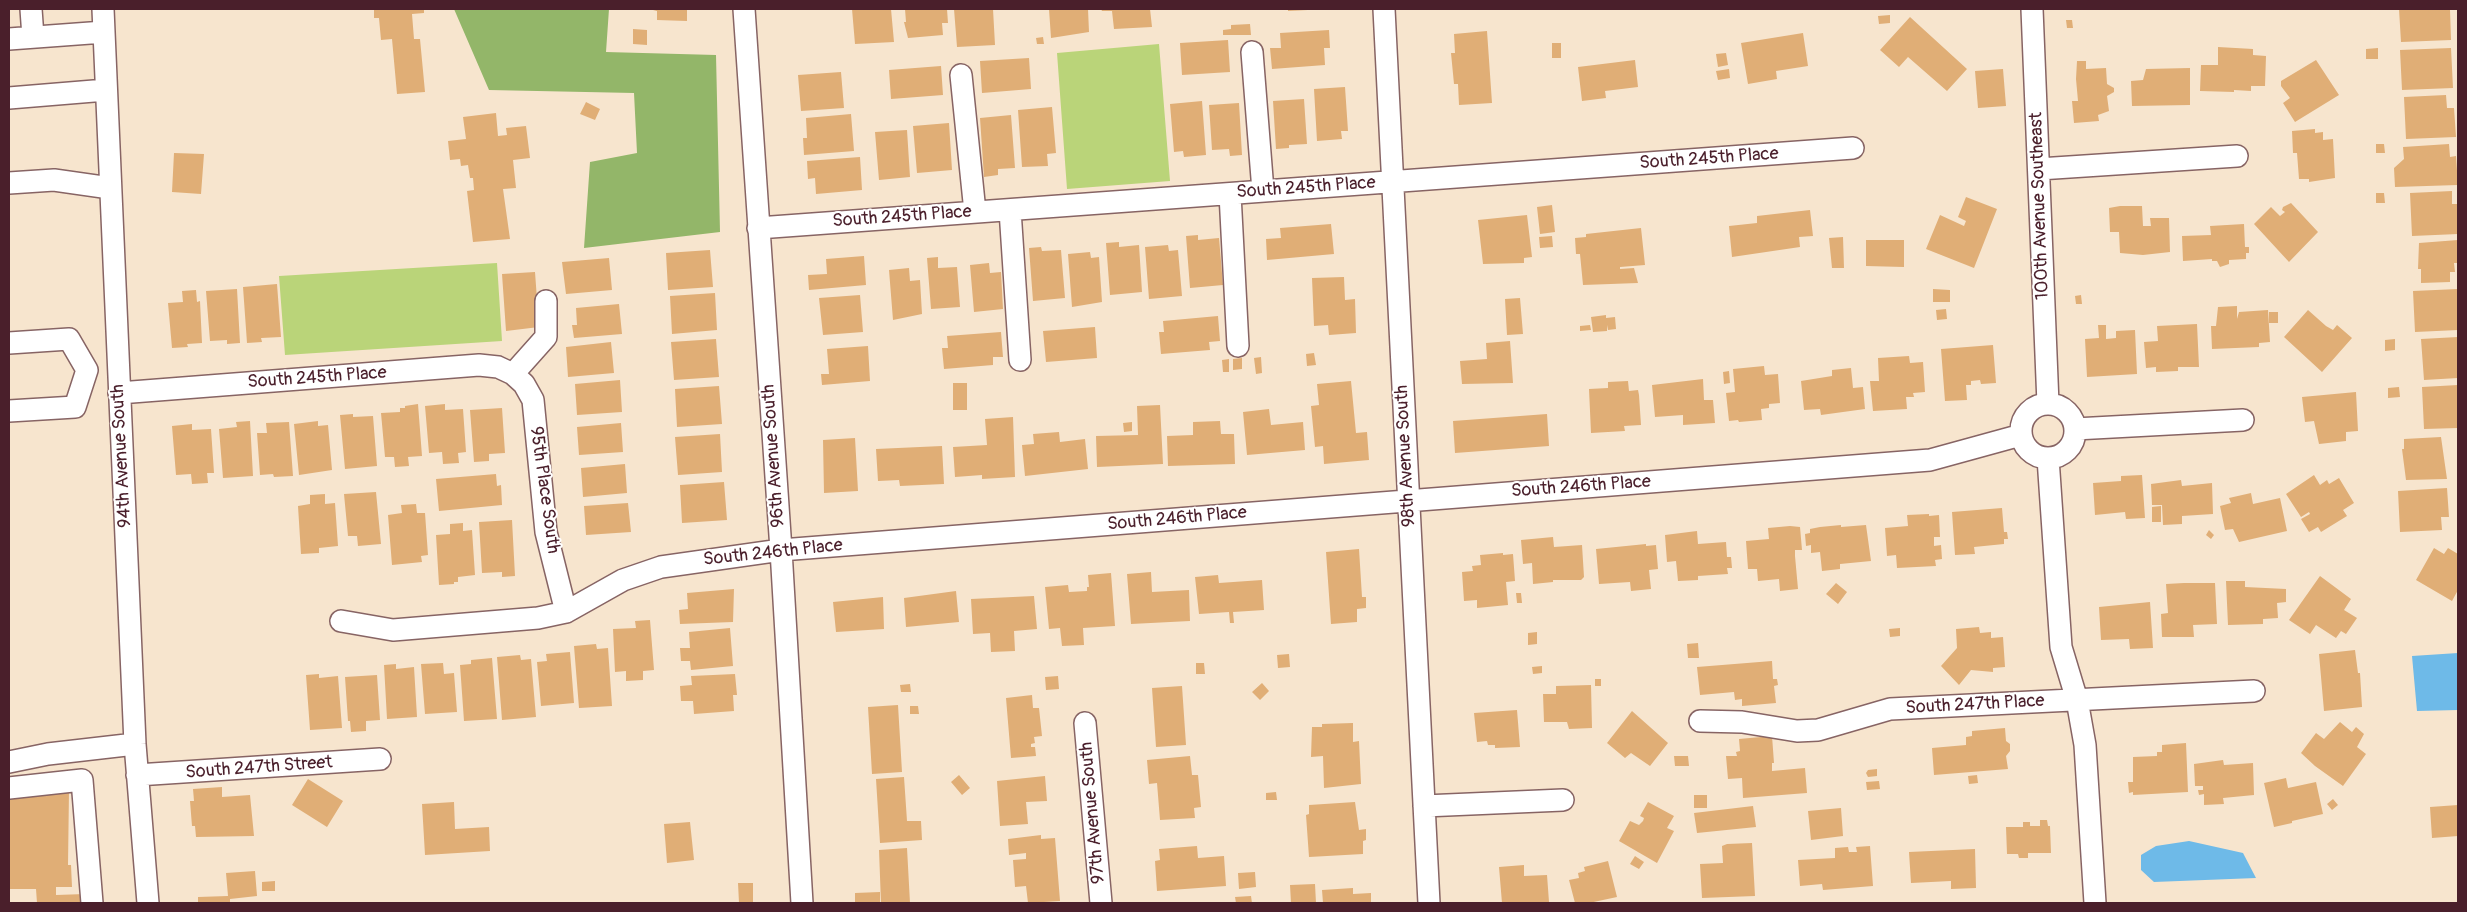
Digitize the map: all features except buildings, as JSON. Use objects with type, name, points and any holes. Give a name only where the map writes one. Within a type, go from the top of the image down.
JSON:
[{"type":"street","points":[[32,9],[33,37]]},
{"type":"street","name":"94th Avenue South","points":[[103,9],[135,744],[148,903]]},
{"type":"street","name":"96th Avenue South","points":[[744,9],[781,550],[802,903]]},
{"type":"street","name":"98th Avenue South","points":[[1384,9],[1429,903]]},
{"type":"street","name":"100th Avenue Southeast","points":[[2032,9],[2048,404]]},
{"type":"street","points":[[9,39],[104,32]]},
{"type":"street","points":[[1252,52],[1263,191]]},
{"type":"street","points":[[961,75],[975,212]]},
{"type":"street","points":[[9,98],[106,90]]},
{"type":"street","name":"South 245th Place","points":[[758,228],[1853,148]]},
{"type":"street","points":[[2039,169],[2237,156]]},
{"type":"street","points":[[9,183],[54,180],[110,188]]},
{"type":"street","points":[[1230,194],[1238,346]]},
{"type":"street","points":[[1010,210],[1020,360]]},
{"type":"street","points":[[513,374],[546,337],[546,301]]},
{"type":"street","points":[[9,343],[68,339],[87,370],[75,407],[9,412]]},
{"type":"street","name":"South 245th Place","points":[[119,393],[479,365],[498,367],[513,374]]},
{"type":"street","points":[[87,370],[118,370]]},
{"type":"street","name":"95th Place South","points":[[513,374],[524,384],[533,400],[546,532],[566,612]]},
{"type":"street","points":[[2048,404],[2063,409],[2069,414],[2075,429],[2074,438],[2065,452],[2057,457],[2048,458],[2033,454],[2023,442],[2021,435],[2025,417],[2039,406],[2048,404]]},
{"type":"street","points":[[2075,429],[2244,420]]},
{"type":"street","name":"South 246th Place","points":[[341,621],[393,630],[538,618],[566,612],[624,580],[661,567],[781,550],[1930,460],[2021,435]]},
{"type":"street","points":[[2048,458],[2061,647],[2077,700],[2085,745],[2094,903]]},
{"type":"street","name":"South 247th Place","points":[[1700,721],[1742,722],[1798,731],[1835,726],[1867,714],[1890,709],[2254,691]]},
{"type":"street","name":"97th Avenue South","points":[[1085,723],[1101,903]]},
{"type":"street","points":[[9,762],[48,754],[135,744]]},
{"type":"street","name":"South 247th Street","points":[[137,776],[380,759]]},
{"type":"street","points":[[9,788],[82,780],[92,903]]},
{"type":"street","points":[[1424,806],[1563,800]]},
{"type":"green space","points":[[454,9],[609,9],[606,52],[716,55],[720,232],[584,248],[590,162],[637,153],[634,93],[489,90]]},
{"type":"green space","points":[[1159,44],[1170,181],[1067,189],[1057,53]]},
{"type":"green space","points":[[497,263],[502,341],[285,355],[279,276]]},
{"type":"water","points":[[2458,653],[2458,710],[2417,711],[2412,656]]},
{"type":"water","points":[[2189,841],[2243,853],[2256,878],[2154,882],[2141,870],[2141,855],[2156,846]]}]
